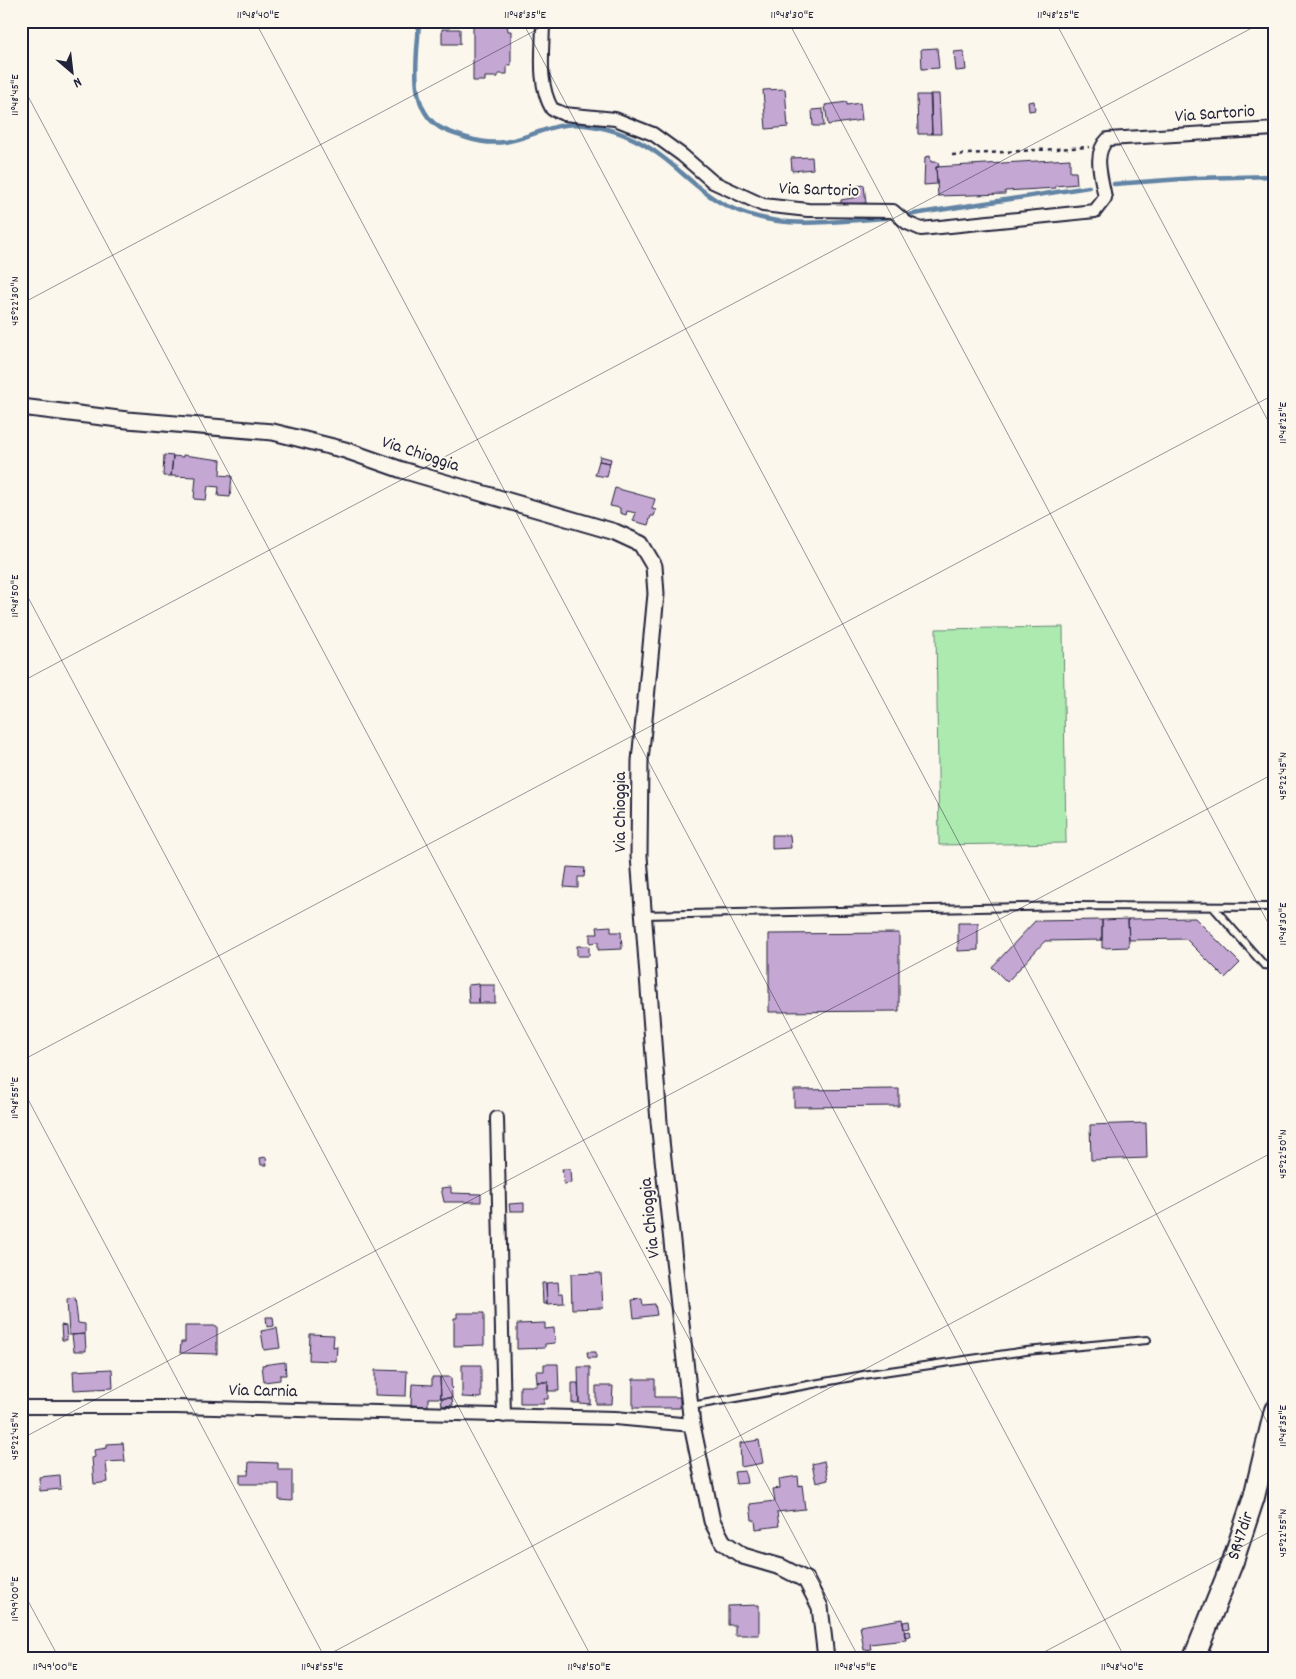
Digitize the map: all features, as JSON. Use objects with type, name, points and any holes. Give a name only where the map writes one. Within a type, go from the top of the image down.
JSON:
[{"type":"highway","name":"SR47dir","points":[[1194,1658],[1233,1561],[1254,1497],[1275,1410]]},
{"type":"street","name":"Via Sartorio","points":[[543,21],[542,82],[545,97],[552,109],[564,114],[615,119],[653,134],[682,154],[713,182],[763,205],[808,210],[893,211],[907,223],[921,229],[1095,211],[1105,198],[1098,158],[1100,147],[1108,139],[1275,129]]},
{"type":"street","name":"Via Chioggia","points":[[21,407],[127,420],[273,432],[345,450],[402,470],[615,532],[640,544],[654,566],[656,594],[640,761],[639,856],[659,1122],[692,1425],[712,1521],[724,1542],[743,1556],[781,1567],[806,1580],[820,1607],[826,1658]]},
{"type":"street","points":[[497,1118],[504,1416]]},
{"type":"street","name":"Via Carnia","points":[[21,1407],[176,1407],[614,1418],[692,1425]]},
{"type":"lane","points":[[644,915],[1074,906],[1214,908],[1275,906]]},
{"type":"lane","points":[[1214,908],[1264,965],[1275,966]]},
{"type":"lane","points":[[691,1406],[879,1372],[1026,1351],[1147,1340]]},
{"type":"path","points":[[952,155],[1100,147]]},
{"type":"green space","points":[[1063,627],[1066,843],[939,845],[936,629]]},
{"type":"building","points":[[473,21],[507,22],[508,31],[511,31],[511,65],[507,65],[507,74],[498,74],[498,77],[485,77],[485,81],[473,81]]},
{"type":"building","points":[[442,29],[460,29],[460,44],[442,44]]},
{"type":"building","points":[[937,48],[939,68],[922,69],[921,49]]},
{"type":"building","points":[[964,51],[966,70],[956,71],[954,52]]},
{"type":"building","points":[[785,89],[788,127],[766,129],[763,90]]},
{"type":"building","points":[[930,94],[939,94],[941,134],[932,134]]},
{"type":"building","points":[[917,95],[931,95],[932,134],[918,134]]},
{"type":"building","points":[[1034,101],[1035,110],[1029,111],[1028,102]]},
{"type":"building","points":[[847,102],[847,105],[860,103],[862,120],[828,125],[825,105]]},
{"type":"building","points":[[823,109],[824,126],[813,126],[812,110]]},
{"type":"building","points":[[930,156],[931,162],[938,162],[939,167],[936,167],[937,184],[924,185],[925,157]]},
{"type":"building","points":[[812,157],[813,169],[792,171],[791,158]]},
{"type":"building","points":[[1070,159],[1070,172],[1076,172],[1077,184],[1055,186],[1056,188],[1005,191],[1005,194],[938,196],[936,167]]},
{"type":"building","points":[[864,185],[866,203],[841,205],[841,200],[858,197],[857,186]]},
{"type":"building","points":[[164,455],[173,456],[171,476],[163,476]]},
{"type":"building","points":[[183,455],[221,460],[220,475],[232,476],[230,497],[218,496],[219,487],[208,486],[206,500],[194,499],[196,477],[171,476],[173,456],[183,457]]},
{"type":"building","points":[[600,456],[611,459],[610,463],[599,461]]},
{"type":"building","points":[[599,461],[610,463],[607,477],[595,475]]},
{"type":"building","points":[[615,488],[655,499],[652,509],[656,510],[654,516],[651,516],[648,525],[633,521],[636,513],[627,511],[626,515],[620,513],[620,508],[610,506]]},
{"type":"building","points":[[772,835],[790,835],[791,848],[772,849]]},
{"type":"building","points":[[567,867],[585,868],[584,877],[578,877],[578,888],[564,887]]},
{"type":"building","points":[[1195,918],[1240,963],[1225,978],[1186,939],[1129,940],[1128,919]]},
{"type":"building","points":[[1128,919],[1129,947],[1102,948],[1102,920]]},
{"type":"building","points":[[1102,920],[1102,940],[1045,941],[1007,982],[992,967],[1035,921]]},
{"type":"building","points":[[958,923],[978,923],[978,950],[958,951]]},
{"type":"building","points":[[611,926],[611,932],[621,932],[622,949],[598,950],[598,942],[590,943],[590,934],[598,934],[597,927]]},
{"type":"building","points":[[899,933],[899,1011],[769,1012],[769,934]]},
{"type":"building","points":[[577,946],[589,946],[589,956],[577,956]]},
{"type":"building","points":[[479,984],[479,1003],[469,1003],[468,985]]},
{"type":"building","points":[[479,985],[495,985],[495,1003],[479,1003]]},
{"type":"building","points":[[899,1089],[899,1106],[794,1107],[794,1090]]},
{"type":"building","points":[[1146,1123],[1147,1158],[1091,1160],[1090,1125]]},
{"type":"building","points":[[266,1157],[267,1165],[261,1165],[260,1158]]},
{"type":"building","points":[[562,1169],[570,1169],[571,1183],[564,1184]]},
{"type":"building","points":[[451,1187],[451,1193],[481,1194],[481,1202],[444,1202],[441,1188]]},
{"type":"building","points":[[524,1203],[524,1211],[510,1211],[509,1204]]},
{"type":"building","points":[[601,1273],[603,1308],[572,1309],[571,1274]]},
{"type":"building","points":[[558,1282],[559,1293],[563,1293],[564,1303],[547,1304],[546,1283]]},
{"type":"building","points":[[542,1283],[546,1283],[547,1304],[543,1304]]},
{"type":"building","points":[[75,1298],[78,1323],[85,1324],[85,1334],[69,1335],[67,1299]]},
{"type":"building","points":[[642,1299],[643,1305],[655,1304],[657,1315],[634,1318],[632,1300]]},
{"type":"building","points":[[457,1313],[484,1313],[484,1345],[454,1346],[454,1318],[457,1318]]},
{"type":"building","points":[[266,1317],[273,1317],[274,1326],[267,1327]]},
{"type":"building","points":[[545,1323],[545,1329],[554,1328],[555,1343],[545,1344],[545,1348],[517,1349],[517,1324]]},
{"type":"building","points":[[61,1325],[66,1326],[67,1340],[62,1340]]},
{"type":"building","points":[[185,1326],[217,1326],[217,1354],[180,1353],[181,1342],[185,1342]]},
{"type":"building","points":[[277,1328],[280,1348],[264,1350],[261,1331]]},
{"type":"building","points":[[85,1334],[86,1351],[74,1351],[72,1335]]},
{"type":"building","points":[[310,1334],[334,1335],[333,1347],[337,1346],[336,1361],[309,1360]]},
{"type":"building","points":[[587,1352],[596,1352],[596,1358],[588,1358]]},
{"type":"building","points":[[285,1362],[286,1375],[280,1375],[280,1380],[264,1382],[262,1365]]},
{"type":"building","points":[[544,1364],[558,1364],[559,1391],[548,1391],[548,1382],[537,1382],[536,1371],[544,1371]]},
{"type":"building","points":[[462,1365],[481,1365],[481,1398],[462,1397]]},
{"type":"building","points":[[578,1367],[590,1367],[590,1404],[579,1403]]},
{"type":"building","points":[[112,1369],[113,1388],[74,1390],[73,1371]]},
{"type":"building","points":[[375,1370],[407,1371],[406,1396],[375,1395]]},
{"type":"building","points":[[432,1377],[440,1377],[441,1398],[428,1398],[428,1406],[411,1405],[412,1384],[432,1385]]},
{"type":"building","points":[[440,1377],[451,1377],[452,1398],[441,1398]]},
{"type":"building","points":[[633,1379],[655,1379],[655,1397],[680,1397],[680,1408],[633,1408]]},
{"type":"building","points":[[537,1382],[548,1382],[548,1399],[544,1399],[544,1404],[520,1404],[520,1386],[537,1386]]},
{"type":"building","points":[[572,1383],[578,1383],[579,1403],[572,1403]]},
{"type":"building","points":[[596,1386],[613,1386],[612,1404],[596,1404]]},
{"type":"building","points":[[441,1398],[452,1398],[453,1405],[442,1406]]},
{"type":"building","points":[[759,1440],[763,1463],[741,1467],[740,1443]]},
{"type":"building","points":[[123,1443],[125,1461],[106,1462],[108,1482],[94,1484],[92,1458],[95,1457],[94,1450],[107,1448],[107,1444]]},
{"type":"building","points":[[26,1446],[26,1456],[21,1456],[21,1447]]},
{"type":"building","points":[[824,1461],[828,1480],[816,1483],[812,1464]]},
{"type":"building","points":[[249,1462],[278,1463],[278,1470],[292,1470],[292,1501],[279,1500],[279,1484],[240,1484],[240,1475],[248,1475]]},
{"type":"building","points":[[745,1471],[747,1483],[736,1484],[734,1472]]},
{"type":"building","points":[[60,1475],[61,1489],[40,1491],[39,1477]]},
{"type":"building","points":[[798,1476],[799,1486],[802,1485],[805,1509],[777,1512],[779,1526],[756,1529],[755,1520],[752,1520],[750,1504],[775,1501],[773,1489],[780,1488],[779,1479]]},
{"type":"building","points":[[759,1605],[759,1635],[735,1635],[735,1625],[728,1625],[728,1606]]},
{"type":"building","points":[[902,1619],[906,1640],[870,1644],[871,1649],[864,1650],[860,1626]]},
{"type":"building","points":[[909,1621],[910,1628],[904,1629],[903,1622]]},
{"type":"building","points":[[910,1631],[911,1636],[905,1637],[904,1632]]},
{"type":"waterway","points":[[419,21],[416,64],[418,93],[422,106],[429,118],[445,130],[485,142],[501,142],[515,140],[555,127],[569,125],[595,126],[644,144],[709,195],[727,206],[747,214],[767,219],[806,223],[887,218]]},
{"type":"waterway","points":[[1114,184],[1195,178],[1275,176]]},
{"type":"waterway","points":[[907,215],[1089,187]]}]
